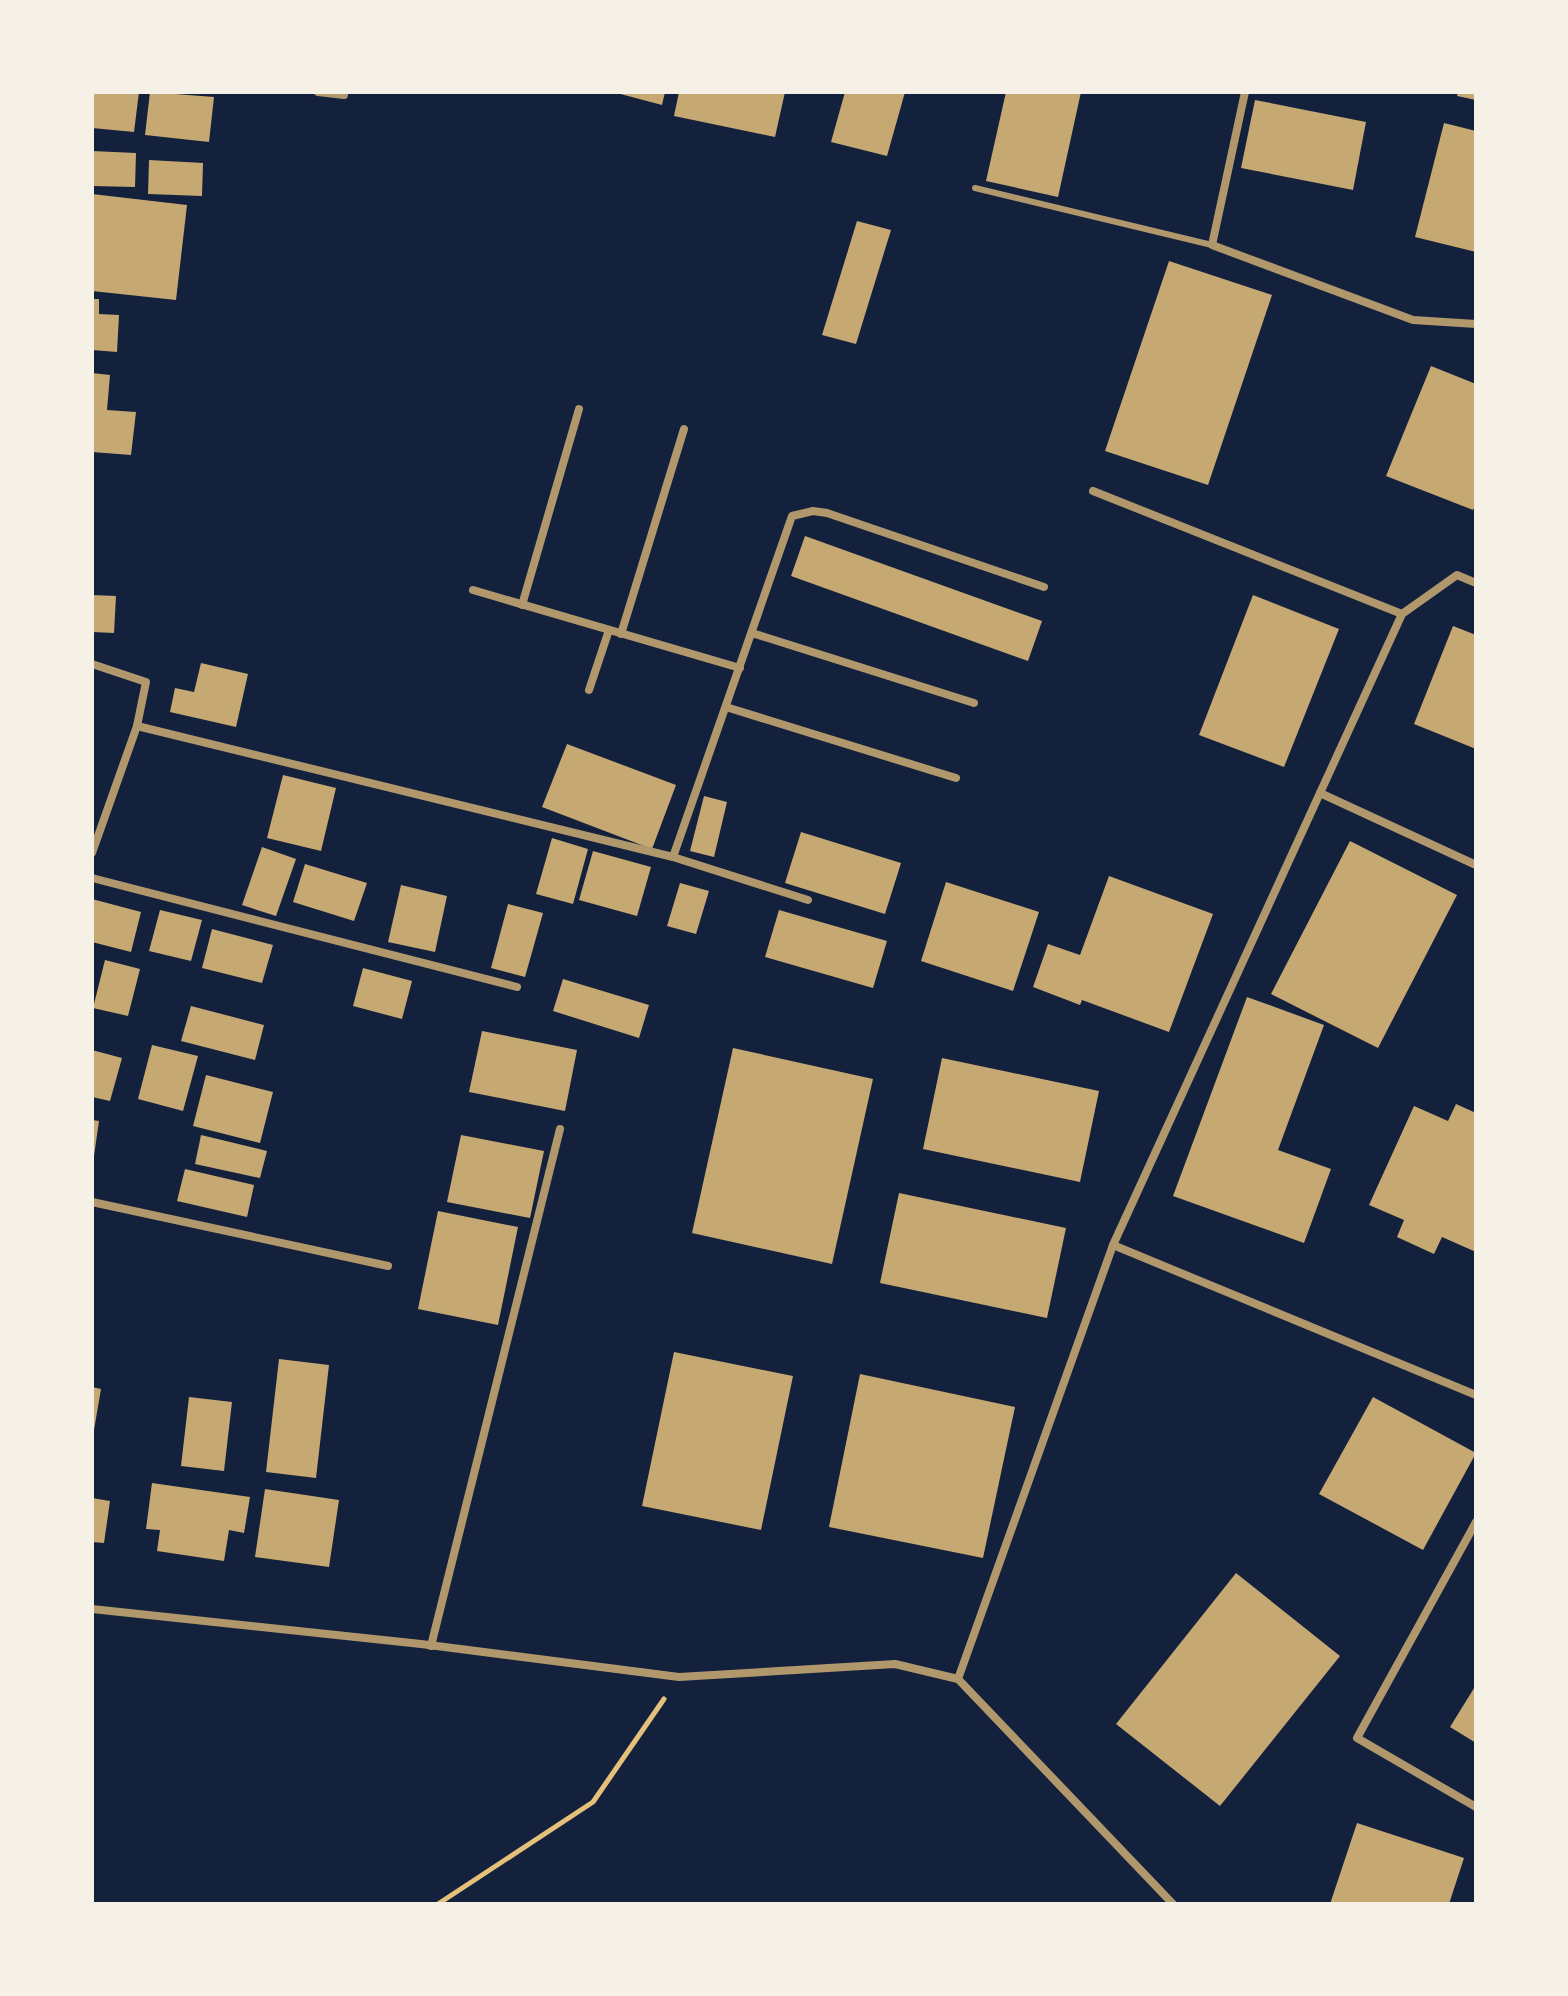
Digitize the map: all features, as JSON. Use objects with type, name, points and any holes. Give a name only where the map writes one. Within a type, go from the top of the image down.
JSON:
[{"type":"street","points":[[318,92],[344,95]]},
{"type":"street","points":[[1245,92],[1212,245],[1413,320],[1476,324]]},
{"type":"street","points":[[522,605],[579,409]]},
{"type":"street","points":[[621,634],[684,429]]},
{"type":"street","points":[[1093,491],[1402,614]]},
{"type":"street","points":[[673,857],[792,516],[813,511],[1044,587]]},
{"type":"street","points":[[958,1679],[1113,1245],[1402,614],[1457,575],[1476,583]]},
{"type":"street","points":[[473,590],[740,668]]},
{"type":"street","points":[[589,690],[609,630]]},
{"type":"street","points":[[752,633],[974,703]]},
{"type":"street","points":[[92,664],[146,682],[137,726],[92,853]]},
{"type":"street","points":[[726,707],[956,778]]},
{"type":"street","points":[[137,726],[673,857],[808,900]]},
{"type":"street","points":[[1320,793],[1476,865]]},
{"type":"street","points":[[92,878],[517,987]]},
{"type":"street","points":[[431,1646],[560,1129]]},
{"type":"street","points":[[92,1202],[388,1266]]},
{"type":"street","points":[[1113,1245],[1476,1395]]},
{"type":"street","points":[[1476,1522],[1357,1738],[1476,1807]]},
{"type":"street","points":[[92,1609],[679,1677],[895,1664],[958,1679],[1173,1904]]},
{"type":"lane","points":[[975,188],[1212,245]]},
{"type":"path","points":[[438,1904],[593,1802],[679,1677]]},
{"type":"building","points":[[92,92],[139,92],[134,132],[92,128]]},
{"type":"building","points":[[150,92],[214,97],[209,142],[145,135]]},
{"type":"building","points":[[613,92],[665,92],[662,105]]},
{"type":"building","points":[[679,92],[785,92],[775,137],[674,116]]},
{"type":"building","points":[[845,92],[905,92],[887,156],[831,142]]},
{"type":"building","points":[[1006,92],[1081,92],[1058,197],[986,181]]},
{"type":"building","points":[[1458,92],[1476,92],[1476,100],[1457,96]]},
{"type":"building","points":[[1255,100],[1366,122],[1353,190],[1241,168]]},
{"type":"building","points":[[1444,123],[1476,131],[1476,252],[1415,237]]},
{"type":"building","points":[[92,151],[136,153],[135,187],[92,186]]},
{"type":"building","points":[[149,160],[203,163],[202,196],[148,194]]},
{"type":"building","points":[[92,194],[187,205],[176,300],[92,291]]},
{"type":"building","points":[[857,221],[891,230],[856,344],[822,335]]},
{"type":"building","points":[[1169,261],[1272,295],[1208,485],[1105,451]]},
{"type":"building","points":[[92,299],[99,299],[99,314],[119,315],[117,352],[92,350]]},
{"type":"building","points":[[1431,366],[1476,384],[1476,503],[1473,510],[1386,476]]},
{"type":"building","points":[[92,373],[110,375],[107,410],[136,412],[131,455],[92,452]]},
{"type":"building","points":[[805,536],[1042,621],[1028,661],[791,576]]},
{"type":"building","points":[[92,595],[116,596],[114,633],[92,632]]},
{"type":"building","points":[[1253,595],[1339,629],[1284,767],[1199,735]]},
{"type":"building","points":[[1453,626],[1476,635],[1476,749],[1414,724]]},
{"type":"building","points":[[201,663],[248,674],[236,727],[170,712],[175,688],[194,692]]},
{"type":"building","points":[[567,744],[676,785],[652,849],[542,807]]},
{"type":"building","points":[[283,775],[336,788],[321,851],[267,838]]},
{"type":"building","points":[[704,796],[727,802],[714,857],[690,851]]},
{"type":"building","points":[[801,832],[901,863],[885,914],[785,883]]},
{"type":"building","points":[[552,838],[588,849],[573,904],[536,894]]},
{"type":"building","points":[[1350,841],[1457,895],[1378,1048],[1271,994]]},
{"type":"building","points":[[262,847],[296,859],[276,916],[242,905]]},
{"type":"building","points":[[593,851],[651,867],[637,916],[579,900]]},
{"type":"building","points":[[305,864],[367,883],[354,921],[293,902]]},
{"type":"building","points":[[1109,876],[1213,914],[1169,1032],[1082,1000],[1080,1005],[1033,987],[1048,944],[1080,955]]},
{"type":"building","points":[[946,882],[1039,912],[1013,991],[921,961]]},
{"type":"building","points":[[680,883],[709,891],[696,934],[667,926]]},
{"type":"building","points":[[401,885],[447,896],[435,952],[388,942]]},
{"type":"building","points":[[92,899],[141,912],[131,952],[92,942]]},
{"type":"building","points":[[508,904],[543,913],[525,977],[491,968]]},
{"type":"building","points":[[160,910],[202,920],[191,961],[149,951]]},
{"type":"building","points":[[779,910],[887,941],[873,988],[765,957]]},
{"type":"building","points":[[212,929],[273,945],[262,983],[202,968]]},
{"type":"building","points":[[105,960],[140,969],[128,1016],[93,1008]]},
{"type":"building","points":[[363,968],[412,981],[402,1019],[353,1006]]},
{"type":"building","points":[[563,979],[649,1005],[639,1038],[553,1011]]},
{"type":"building","points":[[1247,997],[1324,1025],[1278,1150],[1331,1169],[1304,1243],[1173,1196]]},
{"type":"building","points":[[191,1006],[264,1025],[255,1060],[181,1041]]},
{"type":"building","points":[[482,1031],[577,1050],[565,1111],[469,1092]]},
{"type":"building","points":[[152,1045],[198,1056],[183,1111],[138,1099]]},
{"type":"building","points":[[733,1048],[873,1079],[832,1264],[692,1233]]},
{"type":"building","points":[[92,1050],[122,1058],[110,1101],[92,1097]]},
{"type":"building","points":[[942,1058],[1099,1091],[1080,1182],[923,1149]]},
{"type":"building","points":[[206,1075],[273,1092],[260,1143],[193,1126]]},
{"type":"building","points":[[1456,1104],[1476,1113],[1476,1252],[1442,1237],[1434,1254],[1397,1237],[1404,1220],[1369,1205],[1414,1106],[1448,1121]]},
{"type":"building","points":[[92,1120],[99,1121],[94,1156],[92,1156]]},
{"type":"building","points":[[201,1135],[267,1151],[260,1178],[195,1164]]},
{"type":"building","points":[[461,1135],[544,1151],[530,1218],[447,1202]]},
{"type":"building","points":[[185,1169],[254,1185],[247,1217],[177,1201]]},
{"type":"building","points":[[899,1193],[1066,1228],[1047,1318],[880,1283]]},
{"type":"building","points":[[438,1211],[518,1227],[498,1325],[418,1309]]},
{"type":"building","points":[[674,1352],[793,1376],[761,1530],[642,1506]]},
{"type":"building","points":[[279,1359],[329,1365],[316,1478],[266,1472]]},
{"type":"building","points":[[860,1374],[1015,1407],[983,1558],[829,1527]]},
{"type":"building","points":[[92,1387],[101,1389],[94,1430],[92,1430]]},
{"type":"building","points":[[189,1397],[232,1402],[224,1471],[181,1466]]},
{"type":"building","points":[[1373,1397],[1476,1453],[1423,1550],[1319,1494]]},
{"type":"building","points":[[152,1483],[250,1497],[244,1533],[229,1530],[224,1561],[157,1551],[160,1530],[146,1529]]},
{"type":"building","points":[[265,1489],[339,1500],[329,1567],[255,1557]]},
{"type":"building","points":[[92,1498],[110,1501],[104,1543],[92,1542]]},
{"type":"building","points":[[1236,1573],[1340,1656],[1220,1806],[1116,1724]]},
{"type":"building","points":[[1476,1685],[1476,1743],[1450,1727]]},
{"type":"building","points":[[1357,1823],[1464,1858],[1449,1904],[1330,1904]]}]
